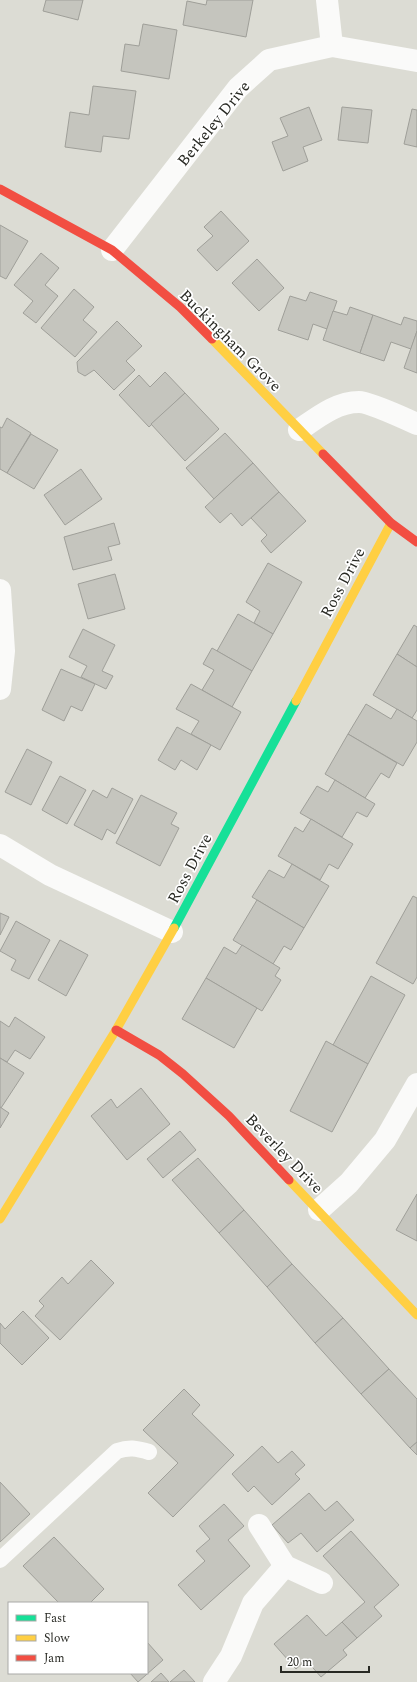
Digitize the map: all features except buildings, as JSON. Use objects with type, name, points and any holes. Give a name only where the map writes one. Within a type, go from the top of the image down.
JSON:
[{"type":"street","points":[[327,0],[332,46]]},
{"type":"street","name":"Berkeley Drive","points":[[112,250],[238,88],[269,60],[332,46],[417,61]]},
{"type":"street","name":"Buckingham Grove","points":[[0,189],[112,250],[180,307],[391,523],[417,542]]},
{"type":"street","points":[[299,430],[328,410],[344,404],[361,402],[417,424]]},
{"type":"street","name":"Ross Drive","points":[[0,1219],[116,1030],[172,932],[391,523]]},
{"type":"street","points":[[0,590],[4,651],[0,688]]},
{"type":"street","points":[[0,845],[50,875],[172,932]]},
{"type":"street","name":"Beverley Drive","points":[[116,1030],[159,1055],[183,1074],[229,1116],[417,1315]]},
{"type":"street","points":[[319,1210],[348,1183],[385,1140],[417,1084]]},
{"type":"street","points":[[259,1525],[285,1566],[322,1583]]},
{"type":"street","points":[[214,1682],[232,1656],[253,1603],[285,1566]]},
{"type":"lane","points":[[0,1560],[117,1452],[128,1448],[136,1448],[149,1452]]},
{"type":"traffic: fast","points":[[174,928],[296,701]]},
{"type":"traffic: slow","points":[[212,339],[323,454]]},
{"type":"traffic: slow","points":[[296,701],[391,523]]},
{"type":"traffic: slow","points":[[0,1219],[116,1030],[174,928]]},
{"type":"traffic: slow","points":[[289,1180],[417,1315]]},
{"type":"traffic: jam","points":[[0,189],[112,250],[180,307],[212,339]]},
{"type":"traffic: jam","points":[[323,454],[391,523],[417,542]]},
{"type":"traffic: jam","points":[[116,1030],[159,1055],[183,1074],[229,1116],[289,1180]]}]
